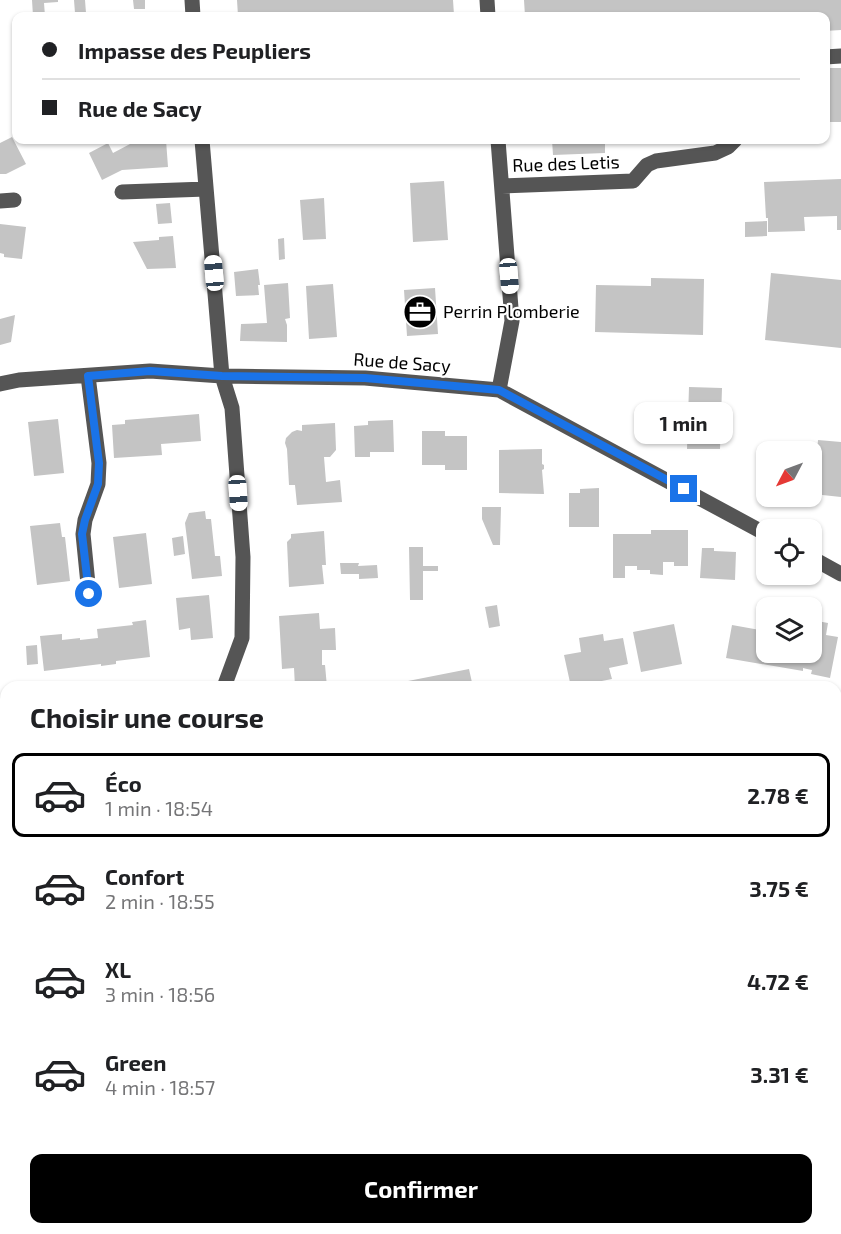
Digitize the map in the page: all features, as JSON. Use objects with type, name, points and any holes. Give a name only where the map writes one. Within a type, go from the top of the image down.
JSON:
[{"type":"street","points":[[202,144],[222,376],[232,408],[243,557],[242,638],[226,681]]},
{"type":"street","name":"Rue des Letis","points":[[498,144],[512,321],[499,390]]},
{"type":"street","name":"Rue des Letis","points":[[502,186],[633,181],[646,165],[656,161],[715,153],[732,144]]},
{"type":"street","points":[[122,192],[206,189]]},
{"type":"street","name":"Rue de Sacy","points":[[0,384],[19,380],[150,371],[222,376],[365,378],[499,390],[756,529]]},
{"type":"street","points":[[88,376],[99,463],[98,484],[82,534],[89,594]]},
{"type":"street","points":[[822,564],[841,574]]},
{"type":"building","points":[[32,0],[58,0],[58,2],[44,3],[45,12],[33,12]]},
{"type":"building","points":[[74,0],[85,0],[86,12],[75,12]]},
{"type":"building","points":[[133,0],[145,0],[145,9],[134,9]]},
{"type":"building","points":[[237,0],[453,0],[454,12],[238,12]]},
{"type":"building","points":[[524,0],[841,0],[841,30],[830,31],[830,12],[525,12]]},
{"type":"building","points":[[830,68],[841,68],[841,122],[830,122]]},
{"type":"building","points":[[12,137],[12,144],[16,144],[26,164],[6,174],[0,174],[0,143]]},
{"type":"building","points":[[108,144],[113,153],[130,144],[166,144],[168,167],[122,170],[102,180],[89,153]]},
{"type":"building","points":[[552,144],[605,144],[605,153],[553,155]]},
{"type":"building","points":[[841,179],[841,230],[837,230],[837,216],[804,217],[805,231],[768,232],[764,182]]},
{"type":"building","points":[[444,181],[448,240],[413,242],[410,183]]},
{"type":"building","points":[[324,198],[326,239],[303,240],[300,200]]},
{"type":"building","points":[[170,203],[172,223],[158,224],[156,204]]},
{"type":"building","points":[[767,221],[767,236],[745,237],[745,222]]},
{"type":"building","points":[[0,224],[26,227],[22,259],[4,257],[4,254],[0,253]]},
{"type":"building","points":[[173,236],[176,268],[147,269],[133,242],[159,240],[159,237]]},
{"type":"building","points":[[284,238],[285,259],[279,260],[278,239]]},
{"type":"building","points":[[258,269],[259,295],[236,296],[234,272]]},
{"type":"building","points":[[771,273],[841,280],[841,348],[765,340]]},
{"type":"building","points":[[651,278],[704,279],[703,335],[595,332],[596,285],[651,286]]},
{"type":"building","points":[[288,283],[290,318],[285,319],[287,342],[240,341],[241,324],[267,323],[264,285]]},
{"type":"building","points":[[333,284],[337,337],[309,339],[306,286]]},
{"type":"building","points":[[435,288],[438,334],[407,336],[404,290]]},
{"type":"building","points":[[15,315],[11,342],[0,345],[0,319]]},
{"type":"building","points":[[689,387],[722,388],[720,449],[687,449]]},
{"type":"building","points":[[199,414],[201,441],[161,444],[162,455],[114,458],[112,425],[125,424],[125,420]]},
{"type":"building","points":[[58,419],[64,473],[34,476],[28,422]]},
{"type":"building","points":[[393,420],[394,452],[370,452],[370,457],[355,457],[354,426],[368,425],[368,421]]},
{"type":"building","points":[[335,423],[336,450],[330,457],[324,457],[326,482],[340,480],[342,502],[297,505],[295,485],[289,485],[286,438],[292,432],[302,431],[302,425]]},
{"type":"building","points":[[422,431],[445,431],[445,436],[467,436],[467,470],[445,470],[445,465],[422,465]]},
{"type":"building","points":[[818,440],[841,442],[841,497],[822,495],[822,441]]},
{"type":"building","points":[[542,449],[544,494],[499,493],[499,450]]},
{"type":"building","points":[[599,488],[599,527],[569,527],[569,493],[580,493],[580,489]]},
{"type":"building","points":[[482,507],[501,507],[500,545],[493,545],[482,519]]},
{"type":"building","points":[[205,511],[206,519],[211,519],[215,556],[220,556],[222,576],[192,579],[185,523],[189,513]]},
{"type":"building","points":[[60,523],[62,537],[65,537],[70,581],[37,585],[30,526]]},
{"type":"building","points":[[651,530],[688,530],[688,566],[674,566],[674,562],[663,562],[663,575],[650,574],[650,570],[637,570],[637,566],[625,566],[625,578],[613,578],[613,534],[651,534]]},
{"type":"building","points":[[324,531],[326,565],[322,565],[324,584],[289,587],[287,542],[291,534]]},
{"type":"building","points":[[146,533],[152,584],[119,588],[113,537]]},
{"type":"building","points":[[183,536],[185,554],[174,556],[172,538]]},
{"type":"building","points":[[409,547],[423,547],[423,566],[438,566],[438,571],[423,571],[423,600],[410,600]]},
{"type":"building","points":[[702,548],[736,552],[735,580],[700,578]]},
{"type":"building","points":[[340,563],[359,563],[358,566],[377,565],[378,578],[359,579],[359,574],[341,574]]},
{"type":"building","points":[[209,595],[213,638],[191,640],[190,628],[179,630],[176,598]]},
{"type":"building","points":[[497,605],[500,626],[489,628],[485,607]]},
{"type":"building","points":[[319,613],[320,629],[335,628],[336,650],[322,650],[322,665],[325,665],[326,681],[295,681],[294,668],[282,669],[279,616]]},
{"type":"building","points":[[146,620],[150,657],[116,661],[116,664],[101,666],[101,664],[44,671],[40,636],[62,634],[62,640],[98,638],[97,629],[133,625],[132,622]]},
{"type":"building","points":[[822,622],[828,623],[826,635],[838,637],[830,678],[811,674],[812,670],[803,668],[803,671],[726,658],[732,625],[756,629],[756,663],[822,663]]},
{"type":"building","points":[[674,624],[682,664],[641,672],[633,632]]},
{"type":"building","points":[[603,634],[604,641],[623,638],[628,664],[609,668],[612,679],[570,681],[564,655],[581,652],[579,638]]},
{"type":"building","points":[[37,645],[38,664],[27,665],[26,646]]},
{"type":"building","points":[[469,669],[472,681],[408,681]]},
{"type":"place","name":"Perrin Plomberie","points":[[420,312]]},
{"type":"route","points":[[89,594],[82,534],[98,484],[99,463],[88,376],[150,371],[222,376],[365,378],[499,390],[684,489]]}]
